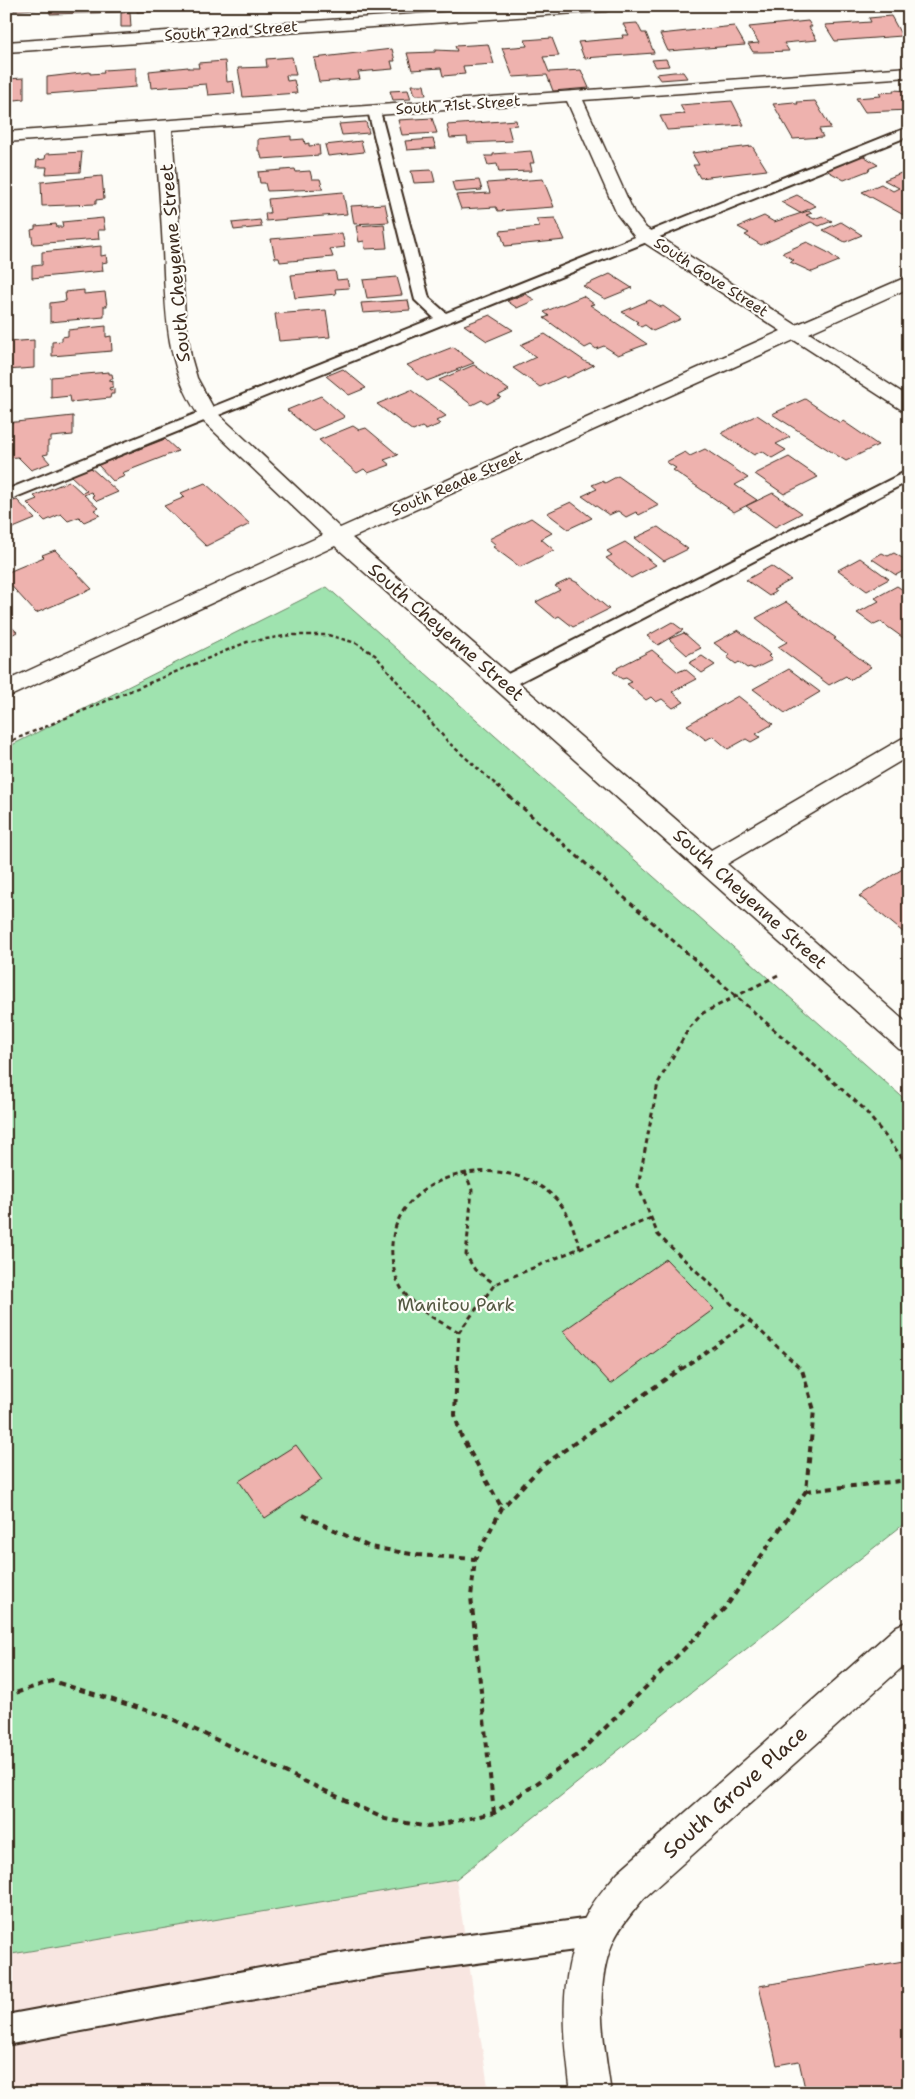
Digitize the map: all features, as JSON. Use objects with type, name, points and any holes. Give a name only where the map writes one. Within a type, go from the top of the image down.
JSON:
[{"type":"street","name":"South 72nd Street","points":[[6,47],[317,20],[606,6]]},
{"type":"street","name":"South 71st Street","points":[[6,137],[909,72]]},
{"type":"street","name":"South Gove Street","points":[[573,97],[626,214],[640,232],[909,406]]},
{"type":"street","name":"South Cheyenne Street","points":[[163,126],[178,339],[192,392],[208,415],[337,537],[709,862],[909,1041]]},
{"type":"street","name":"South Reade Street","points":[[6,690],[337,537],[909,280]]},
{"type":"street","points":[[709,862],[909,745]]},
{"type":"street","name":"South Grove Place","points":[[592,1949],[613,1906],[631,1885],[909,1638]]},
{"type":"street","points":[[591,2093],[583,2020],[592,1949]]},
{"type":"lane","points":[[374,111],[422,300],[444,319]]},
{"type":"lane","points":[[6,496],[909,130]]},
{"type":"lane","points":[[504,683],[909,475]]},
{"type":"lane","points":[[6,2030],[379,1961],[592,1949]]},
{"type":"path","points":[[6,743],[247,642],[291,635],[328,635],[356,643],[375,655],[448,742],[863,1108],[909,1166]]},
{"type":"path","points":[[6,1696],[52,1681],[168,1717],[385,1819],[428,1827],[494,1813],[579,1754],[726,1607],[806,1491],[814,1410],[802,1370],[658,1235],[638,1186],[658,1083],[688,1028],[703,1013],[738,996]]},
{"type":"path","points":[[459,1332],[426,1315],[408,1297],[396,1277],[391,1253],[393,1231],[409,1204],[420,1192],[441,1179],[465,1172],[491,1170],[516,1176],[539,1186],[558,1202],[571,1222],[580,1248]]},
{"type":"path","points":[[465,1172],[472,1190],[466,1255],[475,1270],[494,1284]]},
{"type":"path","points":[[502,1508],[461,1436],[456,1415],[459,1332],[494,1284],[651,1218]]},
{"type":"path","points":[[494,1813],[471,1597],[475,1559],[502,1508],[542,1466],[750,1321]]},
{"type":"path","points":[[806,1491],[909,1480]]},
{"type":"path","points":[[303,1515],[370,1547],[417,1555],[475,1559]]},
{"type":"shaded area","points":[[456,1879],[489,2093],[6,2093],[6,1955]]},
{"type":"green space","name":"Manitou Park","points":[[327,587],[909,1103],[909,1520],[456,1879],[6,1955],[6,748]]},
{"type":"building","points":[[6,6],[36,6],[36,9],[6,11]]},
{"type":"building","points":[[50,6],[125,6],[125,12],[50,14]]},
{"type":"building","points":[[136,6],[199,6],[199,7],[137,12]]},
{"type":"building","points":[[130,12],[131,27],[121,27],[121,13]]},
{"type":"building","points":[[891,16],[902,36],[835,41],[825,25],[871,22],[869,18]]},
{"type":"building","points":[[808,21],[812,27],[809,27],[817,40],[784,43],[789,51],[753,52],[748,44],[759,43],[749,27]]},
{"type":"building","points":[[637,23],[642,33],[646,33],[654,53],[584,58],[578,42],[623,38],[622,35],[629,35],[623,24]]},
{"type":"building","points":[[734,26],[745,45],[668,51],[660,34]]},
{"type":"building","points":[[552,38],[559,56],[543,57],[549,72],[581,70],[589,88],[553,91],[547,75],[513,77],[502,48],[527,46],[525,40]]},
{"type":"building","points":[[488,44],[494,64],[463,66],[465,74],[443,76],[441,68],[412,70],[407,53],[435,52],[435,50],[457,51],[455,46]]},
{"type":"building","points":[[392,49],[395,61],[391,61],[393,69],[358,72],[360,79],[319,82],[314,58]]},
{"type":"building","points":[[292,57],[296,75],[286,75],[287,81],[294,80],[297,93],[243,97],[238,68],[267,67],[266,59]]},
{"type":"building","points":[[666,59],[669,66],[656,67],[652,60]]},
{"type":"building","points":[[225,61],[227,82],[233,81],[235,93],[208,95],[206,84],[151,88],[149,71],[188,67],[199,68],[198,63]]},
{"type":"building","points":[[136,68],[136,87],[47,94],[47,77],[90,72],[90,74],[104,73],[103,70]]},
{"type":"building","points":[[683,72],[687,78],[660,80],[656,74]]},
{"type":"building","points":[[24,78],[24,99],[6,101],[6,79]]},
{"type":"building","points":[[412,85],[424,85],[426,95],[415,95]]},
{"type":"building","points":[[408,90],[411,99],[393,100],[390,91]]},
{"type":"building","points":[[893,90],[909,91],[909,110],[865,112],[856,98],[881,96],[879,93],[894,92]]},
{"type":"building","points":[[732,101],[744,125],[667,130],[660,116],[685,114],[680,105]]},
{"type":"building","points":[[815,101],[831,128],[819,129],[823,137],[793,139],[773,104],[794,102],[798,104],[797,102]]},
{"type":"building","points":[[432,118],[437,133],[402,135],[398,120]]},
{"type":"building","points":[[516,120],[517,125],[508,126],[512,141],[468,143],[467,137],[450,138],[447,125]]},
{"type":"building","points":[[366,122],[369,133],[342,135],[339,124]]},
{"type":"building","points":[[291,136],[291,140],[304,139],[305,144],[309,143],[309,146],[319,145],[320,155],[262,159],[260,151],[258,151],[258,139]]},
{"type":"building","points":[[433,139],[436,148],[407,150],[405,141]]},
{"type":"building","points":[[361,141],[364,152],[328,156],[325,145]]},
{"type":"building","points":[[752,146],[767,170],[700,178],[693,165],[699,165],[692,153]]},
{"type":"building","points":[[531,151],[534,163],[530,163],[532,171],[499,172],[497,164],[488,165],[485,156],[493,156],[493,154]]},
{"type":"building","points":[[82,152],[80,172],[46,174],[47,167],[36,167],[37,160],[45,159],[46,154]]},
{"type":"building","points":[[862,155],[878,165],[844,180],[824,169]]},
{"type":"building","points":[[295,169],[296,172],[310,171],[312,179],[320,179],[323,189],[267,191],[265,183],[260,183],[258,172]]},
{"type":"building","points":[[432,170],[435,182],[414,183],[411,171]]},
{"type":"building","points":[[901,173],[909,177],[909,218],[862,192],[881,184],[893,191],[899,188],[884,180]]},
{"type":"building","points":[[102,176],[104,199],[96,200],[96,204],[42,206],[41,182]]},
{"type":"building","points":[[543,179],[554,207],[498,211],[496,207],[461,209],[456,195],[490,193],[487,183]]},
{"type":"building","points":[[479,180],[482,190],[455,192],[452,182]]},
{"type":"building","points":[[343,192],[347,214],[266,221],[265,213],[270,213],[268,199]]},
{"type":"building","points":[[797,195],[816,206],[800,213],[781,202]]},
{"type":"building","points":[[385,204],[389,222],[354,224],[351,206]]},
{"type":"building","points":[[808,211],[812,213],[806,215],[814,219],[822,216],[832,221],[819,226],[811,222],[761,245],[745,235],[749,233],[738,227],[764,216],[774,222]]},
{"type":"building","points":[[103,218],[105,230],[98,230],[99,239],[33,244],[31,230],[35,229],[35,226],[56,224],[57,227],[63,227],[62,222]]},
{"type":"building","points":[[555,218],[565,240],[505,246],[500,231],[540,227],[536,219]]},
{"type":"building","points":[[260,220],[262,227],[234,230],[232,223]]},
{"type":"building","points":[[841,222],[862,235],[845,242],[823,230]]},
{"type":"building","points":[[384,224],[387,248],[365,249],[364,241],[359,242],[356,226]]},
{"type":"building","points":[[342,233],[345,247],[330,249],[333,257],[280,262],[279,258],[275,258],[271,239]]},
{"type":"building","points":[[807,242],[827,252],[839,261],[812,272],[790,262],[794,260],[782,253]]},
{"type":"building","points":[[101,246],[101,256],[106,255],[107,262],[102,263],[103,271],[32,278],[32,266],[42,265],[42,252]]},
{"type":"building","points":[[335,271],[337,280],[347,279],[349,288],[335,289],[336,294],[295,298],[291,275]]},
{"type":"building","points":[[610,274],[632,288],[605,299],[583,286]]},
{"type":"building","points":[[397,277],[402,295],[367,298],[363,280]]},
{"type":"building","points":[[84,290],[84,294],[105,292],[107,306],[104,306],[104,317],[50,322],[50,303],[66,301],[65,292]]},
{"type":"building","points":[[525,294],[535,300],[517,308],[507,301]]},
{"type":"building","points":[[583,296],[594,304],[590,305],[647,344],[618,355],[604,346],[596,349],[591,345],[585,348],[544,318],[549,316],[544,312]]},
{"type":"building","points":[[408,300],[410,310],[363,313],[361,303]]},
{"type":"building","points":[[650,300],[661,307],[663,306],[681,319],[653,331],[645,325],[641,327],[636,323],[638,322],[622,312]]},
{"type":"building","points":[[326,310],[330,337],[279,341],[275,314]]},
{"type":"building","points":[[490,315],[513,330],[487,341],[464,325]]},
{"type":"building","points":[[106,326],[106,337],[111,336],[112,351],[52,356],[52,342],[62,341],[62,337],[68,336],[68,330]]},
{"type":"building","points":[[545,334],[586,362],[594,365],[567,378],[564,376],[540,387],[513,368],[536,357],[520,345]]},
{"type":"building","points":[[34,340],[34,368],[6,370],[6,342]]},
{"type":"building","points":[[453,347],[474,363],[427,381],[407,365]]},
{"type":"building","points":[[474,365],[509,390],[498,396],[501,397],[487,404],[482,400],[472,405],[439,380]]},
{"type":"building","points":[[343,369],[366,388],[349,395],[326,376]]},
{"type":"building","points":[[109,372],[109,374],[112,374],[113,379],[110,379],[110,382],[113,381],[113,387],[109,388],[110,390],[114,389],[114,394],[111,394],[110,398],[71,402],[70,396],[51,398],[51,377]]},
{"type":"building","points":[[411,390],[446,416],[436,421],[440,424],[426,430],[422,427],[413,431],[377,404]]},
{"type":"building","points":[[321,396],[345,417],[312,431],[287,410]]},
{"type":"building","points":[[805,399],[840,423],[843,421],[878,445],[846,461],[772,414]]},
{"type":"building","points":[[757,415],[790,437],[776,444],[786,450],[772,458],[762,451],[754,455],[721,433]]},
{"type":"building","points":[[73,416],[73,435],[51,437],[51,441],[48,441],[48,454],[43,455],[50,463],[31,470],[18,457],[6,458],[6,423]]},
{"type":"building","points":[[353,426],[359,430],[366,428],[398,455],[384,460],[390,465],[368,473],[364,469],[357,473],[319,440]]},
{"type":"building","points":[[165,439],[178,451],[122,473],[125,476],[113,481],[98,465]]},
{"type":"building","points":[[705,449],[748,478],[735,485],[757,500],[734,512],[673,470],[676,468],[666,462],[685,452],[690,456]]},
{"type":"building","points":[[789,457],[818,477],[784,494],[755,474]]},
{"type":"building","points":[[90,467],[118,492],[97,501],[91,492],[84,495],[98,508],[94,510],[100,515],[84,522],[79,517],[68,521],[61,514],[45,521],[27,503],[37,499],[34,496],[69,481],[82,493],[87,491],[70,475]]},
{"type":"building","points":[[618,476],[659,505],[639,515],[636,512],[626,517],[618,511],[609,515],[582,496],[597,489],[592,485],[602,481],[605,483]]},
{"type":"building","points":[[205,483],[250,524],[206,546],[164,506],[185,497],[181,493]]},
{"type":"building","points":[[773,493],[802,513],[775,527],[746,506]]},
{"type":"building","points":[[17,500],[35,519],[6,531],[6,503]]},
{"type":"building","points":[[571,502],[592,518],[568,529],[547,513]]},
{"type":"building","points":[[531,518],[552,533],[541,539],[554,550],[520,567],[493,547],[496,545],[489,539]]},
{"type":"building","points":[[658,527],[688,549],[664,561],[635,538]]},
{"type":"building","points":[[625,542],[656,565],[631,578],[606,558],[612,555],[607,551]]},
{"type":"building","points":[[55,550],[92,589],[36,613],[6,580],[6,573],[44,557],[42,555]]},
{"type":"building","points":[[882,553],[888,556],[894,553],[909,562],[909,568],[896,575],[872,559]]},
{"type":"building","points":[[860,558],[889,579],[867,591],[838,570]]},
{"type":"building","points":[[771,566],[791,580],[773,590],[776,592],[769,596],[746,580]]},
{"type":"building","points":[[570,579],[578,583],[609,609],[573,627],[559,616],[555,618],[536,602],[560,590],[555,586]]},
{"type":"building","points":[[897,586],[909,594],[909,642],[881,622],[874,625],[857,613],[879,601],[875,598]]},
{"type":"building","points":[[786,602],[836,638],[834,639],[871,667],[850,680],[846,676],[829,685],[778,647],[787,642],[756,618]]},
{"type":"building","points":[[6,622],[17,632],[6,638]]},
{"type":"building","points":[[672,622],[683,630],[658,645],[647,636]]},
{"type":"building","points":[[738,630],[771,655],[768,656],[772,660],[754,669],[747,668],[739,662],[736,664],[727,657],[730,655],[714,643]]},
{"type":"building","points":[[684,633],[701,648],[687,655],[669,639]]},
{"type":"building","points":[[652,650],[678,672],[685,669],[697,679],[672,692],[684,702],[673,708],[662,699],[656,702],[651,697],[646,700],[627,684],[632,682],[626,678],[622,679],[613,672],[617,668]]},
{"type":"building","points":[[702,656],[715,665],[702,673],[689,663]]},
{"type":"building","points":[[789,669],[820,692],[785,713],[753,689]]},
{"type":"building","points":[[738,696],[773,724],[756,734],[760,737],[751,742],[746,739],[728,749],[713,736],[706,740],[687,725]]},
{"type":"building","points":[[909,865],[909,937],[859,896]]},
{"type":"building","points":[[666,1259],[714,1309],[611,1384],[563,1331]]},
{"type":"building","points":[[296,1445],[322,1480],[265,1518],[239,1481]]},
{"type":"building","points":[[909,1960],[909,2093],[806,2093],[799,2061],[777,2065],[759,1986]]}]
